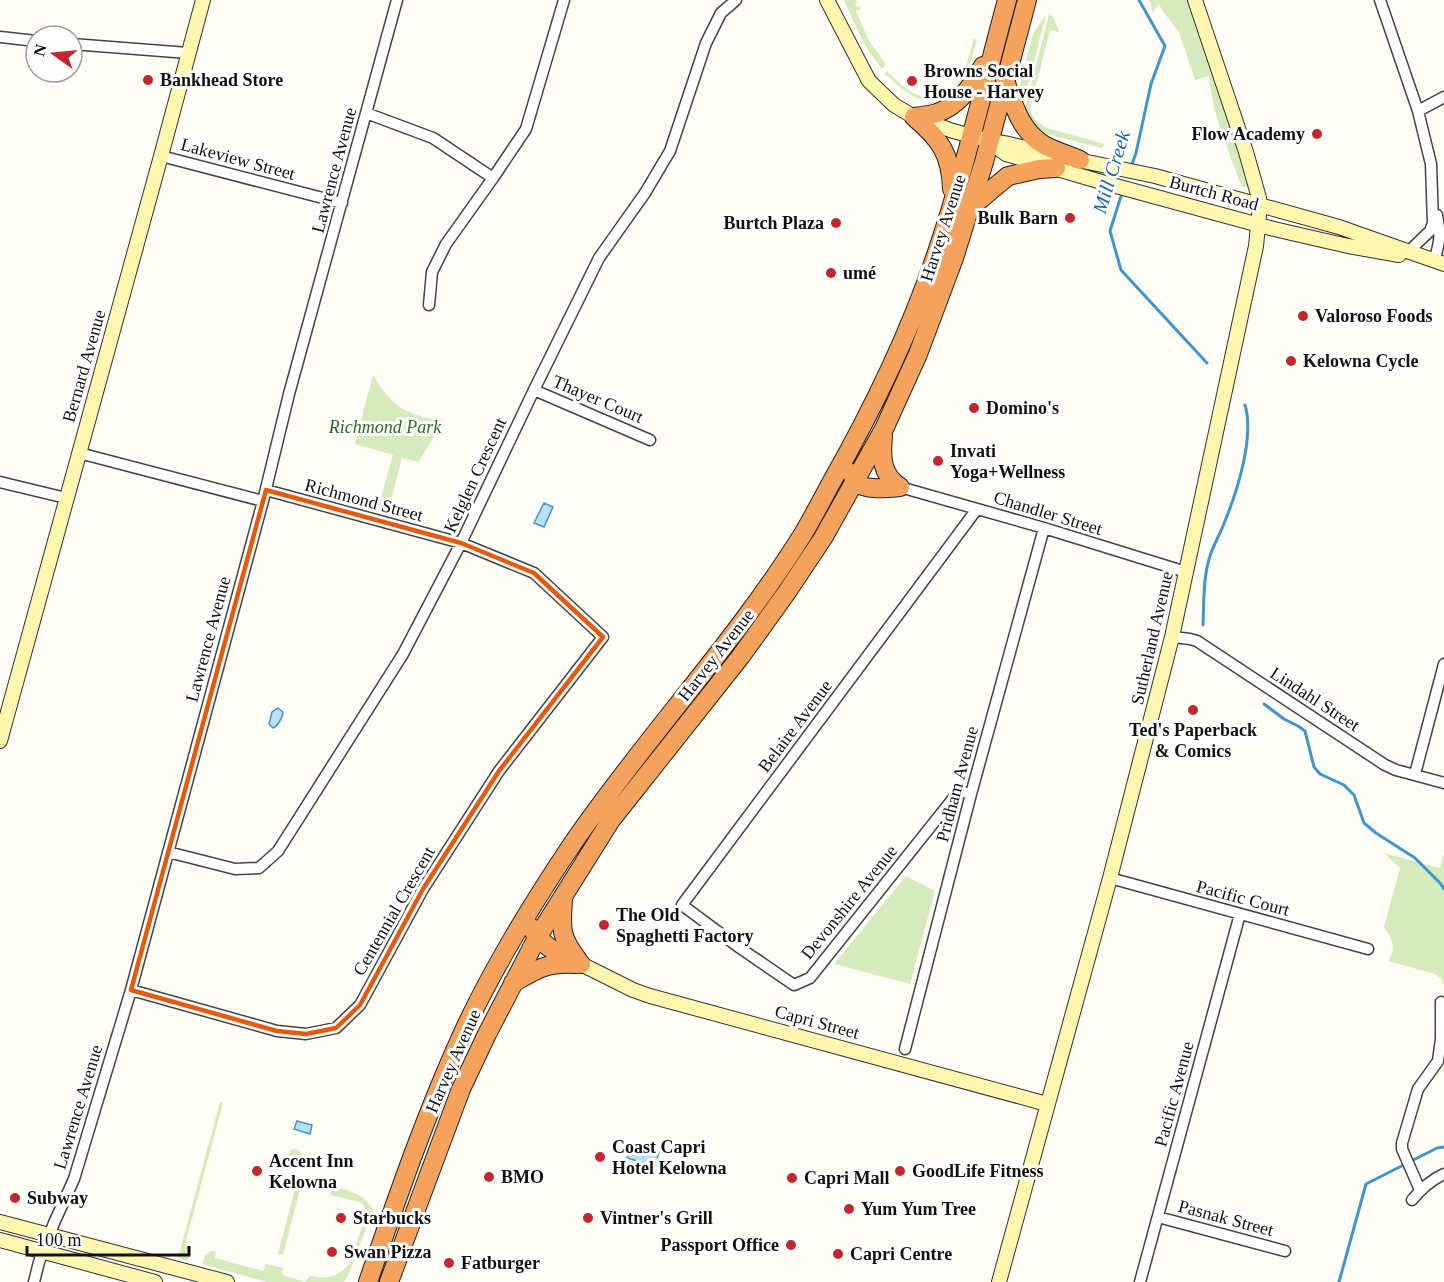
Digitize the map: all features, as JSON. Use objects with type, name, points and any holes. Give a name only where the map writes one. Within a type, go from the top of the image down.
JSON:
[{"type":"highway","name":"Harvey Avenue","points":[[368,1282],[415,1148],[467,1025],[497,964],[570,847],[600,805],[768,587],[804,532],[865,421],[899,351],[937,253],[953,202],[1007,0]]},
{"type":"highway","name":"Harvey Avenue","points":[[389,1282],[461,1089],[537,938],[611,820],[764,625],[823,538],[884,429],[918,354],[954,258],[990,141],[1028,0]]},
{"type":"highway","points":[[914,117],[938,112],[952,106],[967,92],[994,49]]},
{"type":"highway","points":[[1005,80],[1018,116],[1035,138],[1045,146],[1080,160]]},
{"type":"highway","points":[[914,117],[931,132],[951,165],[953,202]]},
{"type":"highway","points":[[971,207],[1008,176],[1027,171],[1056,168]]},
{"type":"highway","points":[[884,429],[883,465],[892,483],[900,487]]},
{"type":"highway","points":[[847,454],[855,482],[861,486],[900,487]]},
{"type":"highway","points":[[563,895],[561,926],[565,942],[581,964]]},
{"type":"highway","points":[[531,909],[531,926],[537,938],[554,951],[581,964]]},
{"type":"highway","points":[[513,983],[547,965],[581,964]]},
{"type":"highway","points":[[354,1282],[379,1250]]},
{"type":"highway","points":[[397,1282],[398,1259]]},
{"type":"street","name":"Bernard Avenue","points":[[0,741],[203,0]]},
{"type":"street","name":"Lawrence Avenue","points":[[34,1282],[54,1223],[74,1179],[131,990],[397,0]]},
{"type":"street","points":[[429,305],[432,272],[446,244],[526,129],[564,0]]},
{"type":"street","name":"Kelglen Crescent","points":[[168,852],[235,869],[259,868],[278,851],[404,654],[461,543],[599,258],[645,193],[670,151],[706,43],[721,13],[736,0]]},
{"type":"street","name":"Burtch Road","points":[[827,0],[869,81],[894,105],[914,117],[990,141],[1155,176],[1260,205],[1339,227],[1439,263]]},
{"type":"street","name":"Sutherland Avenue","points":[[999,1282],[1110,878],[1172,637],[1259,224],[1260,205],[1246,152],[1195,0]]},
{"type":"street","points":[[1380,0],[1418,111],[1431,164],[1433,223],[1424,238],[1408,252]]},
{"type":"street","points":[[0,37],[24,40]]},
{"type":"street","points":[[84,45],[188,53]]},
{"type":"street","points":[[1418,111],[1444,97]]},
{"type":"street","points":[[366,113],[433,138],[493,178]]},
{"type":"street","name":"Burtch Road","points":[[990,141],[1006,154],[1104,183],[1348,246],[1439,263]]},
{"type":"street","name":"Lakeview Street","points":[[161,156],[342,203]]},
{"type":"street","points":[[1432,194],[1440,230],[1439,263]]},
{"type":"street","name":"Thayer Court","points":[[534,390],[650,440]]},
{"type":"street","points":[[79,453],[263,501]]},
{"type":"street","points":[[0,482],[66,498]]},
{"type":"street","name":"Chandler Street","points":[[900,487],[1186,572]]},
{"type":"street","name":"Richmond Street","points":[[266,489],[461,543],[534,573],[603,637]]},
{"type":"street","name":"Belaire Avenue","points":[[740,948],[682,905],[977,509]]},
{"type":"street","name":"Pridham Avenue","points":[[905,1049],[971,794],[1044,528]]},
{"type":"street","name":"Centennial Crescent","points":[[131,990],[277,1031],[306,1034],[336,1028],[360,1005],[423,889],[499,771],[603,637]]},
{"type":"street","name":"Lindahl Street","points":[[1172,637],[1197,641],[1385,765],[1444,783]]},
{"type":"street","points":[[1415,774],[1444,664]]},
{"type":"street","name":"Devonshire Avenue","points":[[740,948],[794,985],[810,978],[959,790],[971,794]]},
{"type":"street","name":"Pacific Court","points":[[1110,878],[1368,949]]},
{"type":"street","name":"Pacific Avenue","points":[[1140,1282],[1240,914]]},
{"type":"street","name":"Capri Street","points":[[581,964],[650,996],[1047,1104]]},
{"type":"street","points":[[1420,1190],[1402,1149],[1402,1143],[1418,1089],[1438,1061],[1441,1039],[1441,1002]]},
{"type":"street","points":[[1412,1200],[1433,1179],[1444,1174]]},
{"type":"street","name":"Pasnak Street","points":[[1158,1217],[1285,1251]]},
{"type":"street","points":[[0,1222],[195,1278],[227,1282]]},
{"type":"street","points":[[0,1240],[155,1282]]},
{"type":"highlighted area","points":[[266,490],[461,543],[534,573],[603,637],[499,771],[423,889],[360,1005],[336,1028],[306,1034],[277,1031],[131,990]]},
{"type":"green space","points":[[844,0],[857,0],[855,6],[863,8],[856,11],[869,41],[886,64],[882,69],[861,38]]},
{"type":"green space","points":[[1148,0],[1191,0],[1249,186],[1242,187],[1217,119],[1209,76],[1195,80],[1179,32],[1159,4],[1152,13],[1151,3]]},
{"type":"green space","points":[[1046,15],[1023,105],[1018,93],[1033,33]]},
{"type":"green space","points":[[1049,15],[1053,16],[1059,32],[1050,30],[1031,112],[1041,125],[1105,144],[1102,148],[1047,134],[1034,124],[1024,111]]},
{"type":"green space","points":[[974,39],[977,40],[968,69],[952,95],[949,93],[962,75]]},
{"type":"green space","points":[[887,71],[913,93],[927,97],[945,95],[946,98],[928,101],[912,96],[885,74]]},
{"type":"green space","name":"Richmond Park","points":[[373,375],[387,395],[402,408],[420,416],[443,420],[419,462],[402,458],[388,511],[378,508],[393,455],[355,444]]},
{"type":"green space","points":[[1384,853],[1440,868],[1444,854],[1444,980],[1442,986],[1442,979],[1435,974],[1388,961],[1392,952],[1392,944],[1390,935],[1384,927],[1400,868]]},
{"type":"green space","points":[[906,876],[935,891],[910,984],[834,964]]},
{"type":"green space","points":[[220,1102],[223,1103],[185,1245],[191,1247],[188,1261],[178,1258]]},
{"type":"green space","points":[[295,1149],[300,1151],[302,1156],[300,1161],[295,1163],[290,1161],[288,1156],[290,1151]]},
{"type":"green space","points":[[298,1177],[309,1180],[308,1183],[302,1182],[283,1255],[278,1254],[296,1185],[288,1182]]},
{"type":"green space","points":[[326,1184],[359,1195],[373,1210],[344,1282],[305,1282],[310,1276],[336,1275],[345,1269],[349,1264],[366,1216],[362,1203],[330,1195],[332,1189],[325,1187]]},
{"type":"green space","points":[[210,1251],[216,1251],[215,1258],[263,1271],[266,1264],[283,1268],[282,1275],[305,1282],[267,1282],[202,1264]]},
{"type":"water","points":[[544,503],[553,507],[544,527],[534,523]]},
{"type":"water","points":[[278,708],[283,714],[273,728],[269,724],[272,712]]},
{"type":"water","points":[[297,1121],[312,1125],[310,1134],[294,1129]]},
{"type":"water","points":[[631,1145],[659,1152],[655,1166],[627,1158]]},
{"type":"waterway","name":"Mill Creek","points":[[1131,167],[1151,84],[1165,46],[1139,0]]},
{"type":"waterway","name":"Mill Creek","points":[[1122,193],[1110,231],[1121,270],[1207,363]]},
{"type":"waterway","name":"Mill Creek","points":[[1203,625],[1204,590],[1211,552],[1223,526],[1243,466],[1248,433],[1245,405]]},
{"type":"waterway","name":"Mill Creek","points":[[1264,704],[1305,731],[1314,767],[1320,774],[1344,785],[1354,795],[1364,823],[1415,858],[1444,889]]},
{"type":"waterway","name":"Mill Creek","points":[[1339,1282],[1366,1184],[1437,1148],[1444,1147]]},
{"type":"place","name":"Bankhead Store","points":[[148,80]]},
{"type":"place","name":"Browns Social House - Harvey","points":[[912,81]]},
{"type":"place","name":"Flow Academy","points":[[1317,134]]},
{"type":"place","name":"Bulk Barn","points":[[1070,218]]},
{"type":"place","name":"Burtch Plaza","points":[[836,223]]},
{"type":"place","name":"umé","points":[[831,273]]},
{"type":"place","name":"Valoroso Foods","points":[[1303,316]]},
{"type":"place","name":"Kelowna Cycle","points":[[1291,361]]},
{"type":"place","name":"Domino's","points":[[974,408]]},
{"type":"place","name":"Invati Yoga+Wellness","points":[[938,461]]},
{"type":"place","name":"Ted's Paperback & Comics","points":[[1193,710]]},
{"type":"place","name":"The Old Spaghetti Factory","points":[[604,925]]},
{"type":"place","name":"Coast Capri Hotel Kelowna","points":[[600,1157]]},
{"type":"place","name":"Accent Inn Kelowna","points":[[257,1171]]},
{"type":"place","name":"GoodLife Fitness","points":[[900,1171]]},
{"type":"place","name":"BMO","points":[[489,1177]]},
{"type":"place","name":"Capri Mall","points":[[792,1178]]},
{"type":"place","name":"Subway","points":[[15,1198]]},
{"type":"place","name":"Yum Yum Tree","points":[[849,1209]]},
{"type":"place","name":"Starbucks","points":[[341,1218]]},
{"type":"place","name":"Vintner's Grill","points":[[588,1218]]},
{"type":"place","name":"Passport Office","points":[[791,1245]]},
{"type":"place","name":"Swan Pizza","points":[[332,1252]]},
{"type":"place","name":"Capri Centre","points":[[838,1254]]},
{"type":"place","name":"Fatburger","points":[[449,1263]]}]
